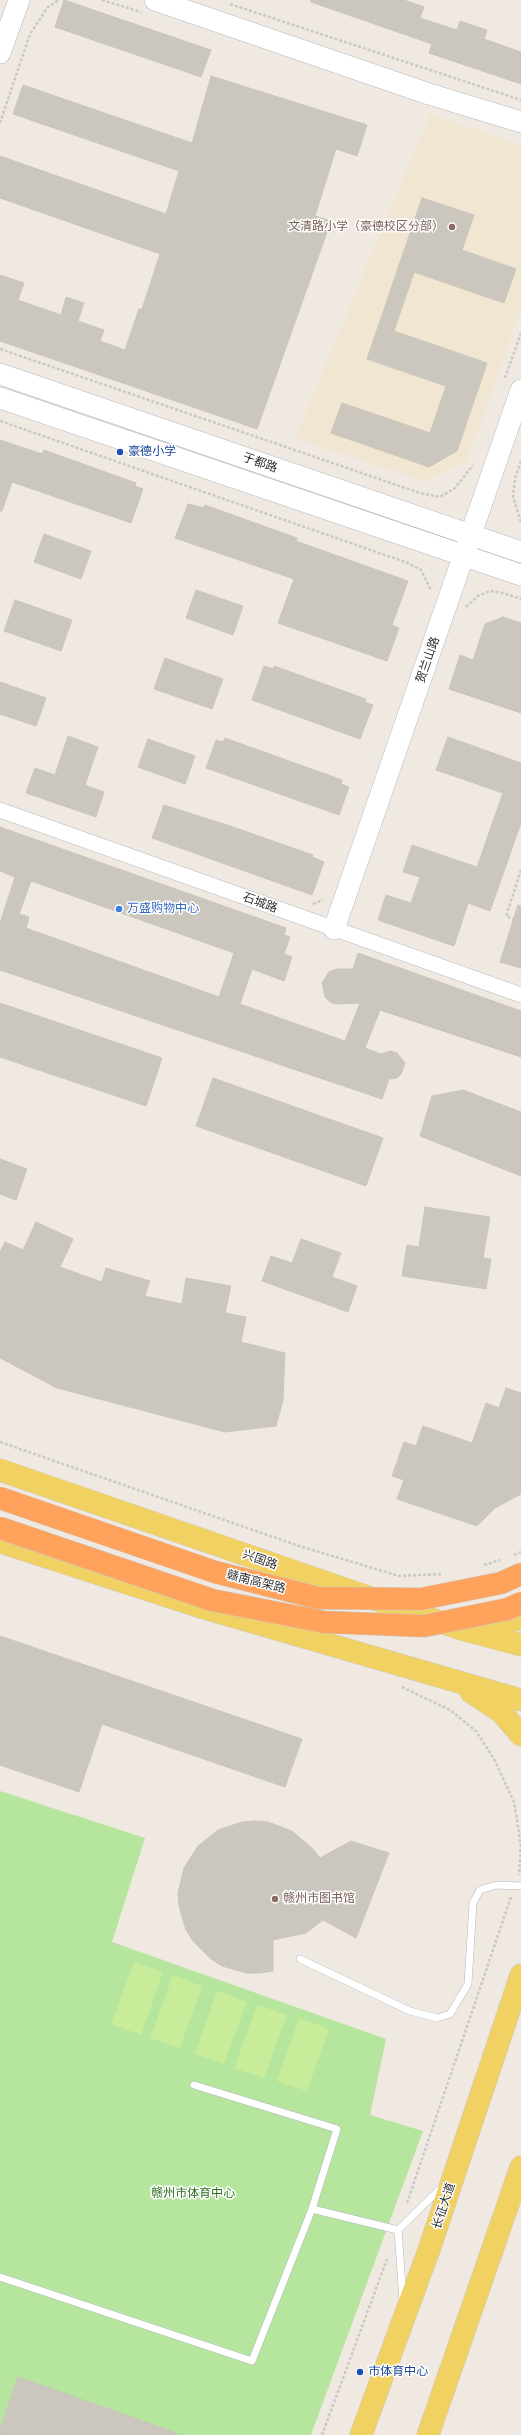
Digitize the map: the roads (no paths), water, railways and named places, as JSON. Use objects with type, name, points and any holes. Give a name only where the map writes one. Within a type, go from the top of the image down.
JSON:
[{"type":"highway","name":"赣南高架路","points":[[0,1498],[215,1572],[318,1598],[420,1599],[501,1582],[515,1565]]},
{"type":"highway","name":"赣南高架路","points":[[0,1528],[212,1600],[324,1622],[424,1626],[508,1609],[521,1603]]},
{"type":"main road","points":[[0,53],[19,0]]},
{"type":"main road","points":[[155,0],[429,94],[521,122]]},
{"type":"main road","name":"于都路","points":[[0,374],[521,552]]},
{"type":"main road","name":"贺兰山路","points":[[334,929],[471,535],[512,388]]},
{"type":"main road","name":"于都路","points":[[0,398],[521,575]]},
{"type":"main road","name":"兴国路","points":[[0,1470],[461,1629],[521,1645]]},
{"type":"main road","points":[[0,1542],[207,1610],[521,1700]]},
{"type":"main road","points":[[461,1629],[521,1620]]},
{"type":"main road","points":[[422,1671],[444,1678],[483,1699],[501,1712],[521,1735]]},
{"type":"main road","name":"长征大道","points":[[361,2435],[404,2318],[521,1975]]},
{"type":"main road","points":[[428,2435],[521,2167]]},
{"type":"street","name":"石城路","points":[[0,810],[521,995]]},
{"type":"lane","points":[[300,1958],[410,2011],[437,2018],[450,2014],[468,1984],[473,1903],[480,1890],[496,1885],[518,1886]]},
{"type":"lane","points":[[0,2277],[252,2361],[312,2209],[337,2129],[194,2085]]},
{"type":"lane","points":[[404,2318],[398,2230],[454,2174]]},
{"type":"lane","points":[[312,2209],[398,2230]]},
{"type":"place","name":"文清路小学（豪德校区分部）","points":[[452,227]]},
{"type":"place","name":"豪德小学","points":[[120,452]]},
{"type":"place","name":"万盛购物中心","points":[[119,909]]},
{"type":"place","name":"赣州市图书馆","points":[[275,1899]]},
{"type":"place","name":"市体育中心","points":[[360,2372]]},
{"type":"park label","name":"赣州市体育中心","points":[[193,2194]]}]
